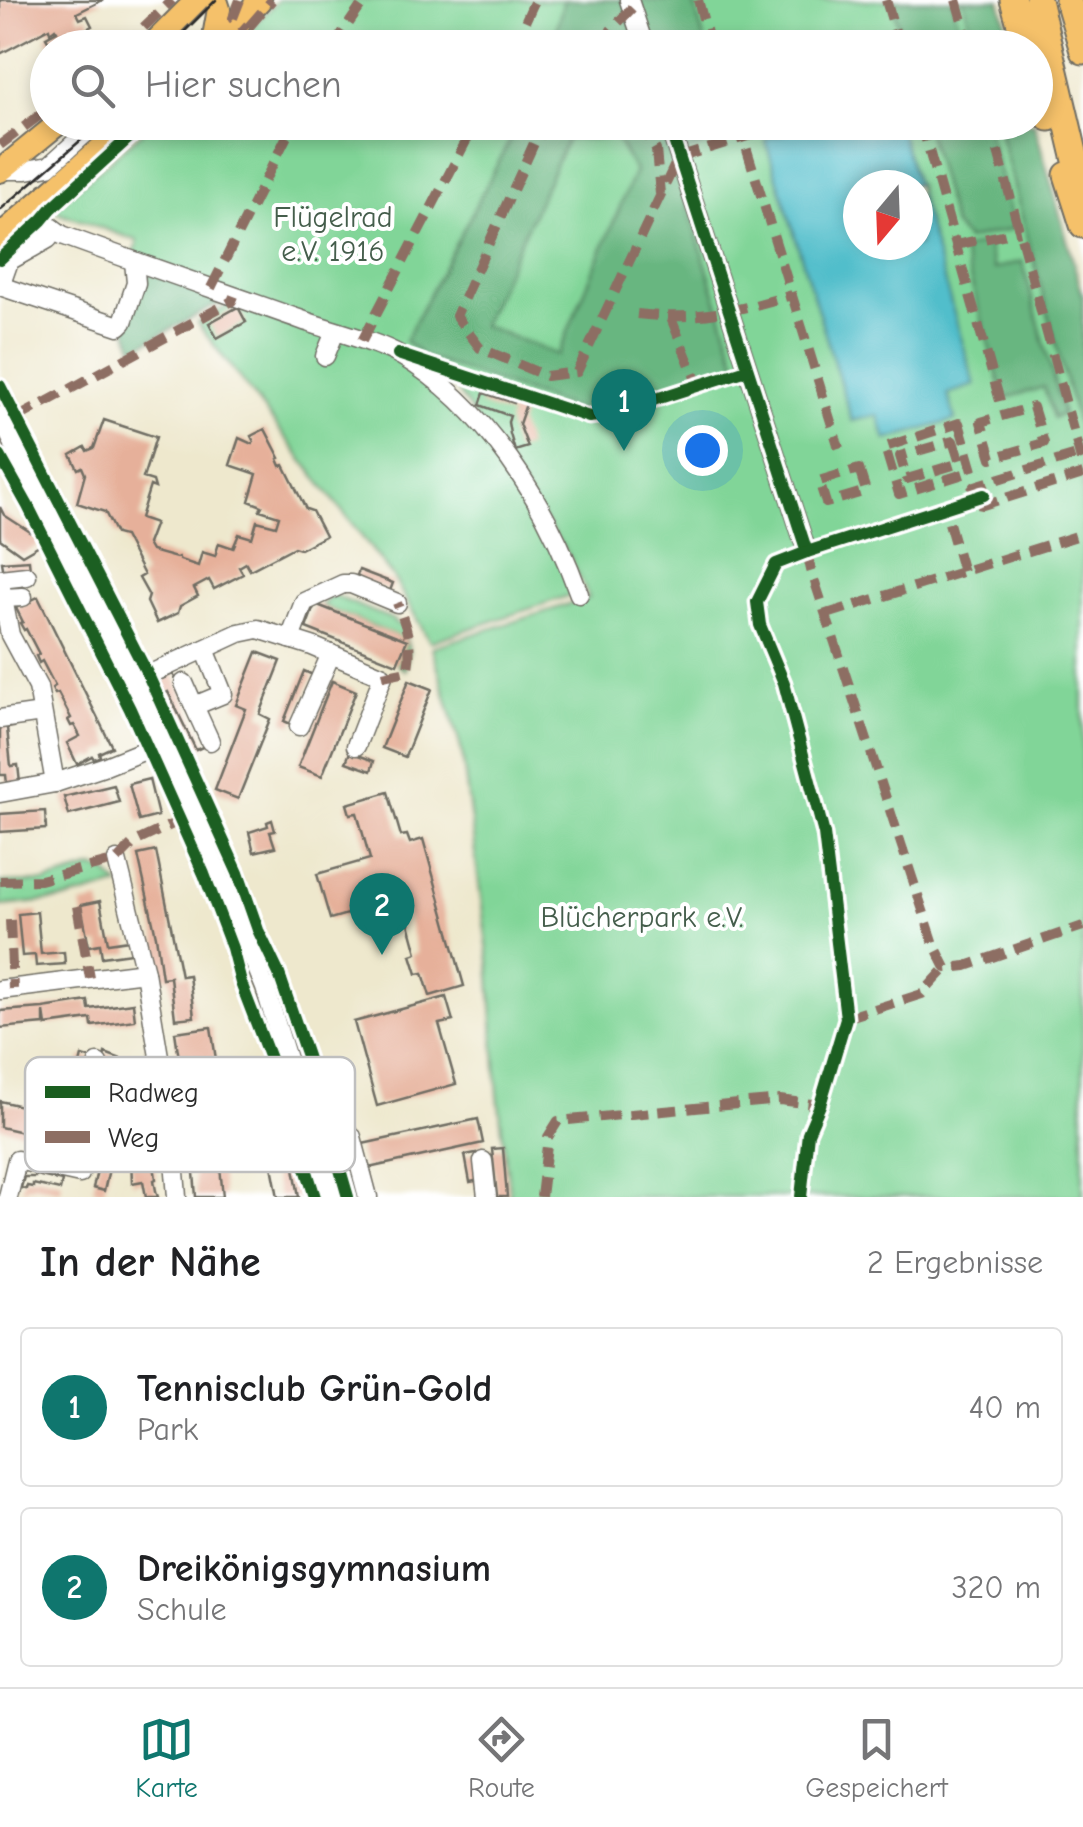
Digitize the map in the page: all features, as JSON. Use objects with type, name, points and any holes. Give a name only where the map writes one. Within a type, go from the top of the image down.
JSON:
[{"type":"highway","points":[[1014,0],[1022,30]]},
{"type":"highway","points":[[1038,0],[1045,30]]},
{"type":"highway","points":[[1068,0],[1083,51]]},
{"type":"highway","points":[[1053,63],[1083,190]]},
{"type":"highway","points":[[1053,130],[1083,226]]},
{"type":"main road","points":[[174,30],[196,0]]},
{"type":"main road","points":[[216,0],[216,30]]},
{"type":"main road","points":[[231,30],[260,0]]},
{"type":"main road","points":[[1,170],[38,140]]},
{"type":"main road","points":[[0,236],[111,140]]},
{"type":"street","points":[[629,0],[638,30]]},
{"type":"street","points":[[1,170],[49,166],[78,140]]},
{"type":"street","points":[[674,140],[807,552]]},
{"type":"street","points":[[34,208],[54,231],[398,354],[461,400],[504,451],[546,517],[579,594]]},
{"type":"street","points":[[54,231],[48,239],[9,261],[3,287],[119,326],[136,283],[134,261]]},
{"type":"street","points":[[325,356],[335,332]]},
{"type":"street","points":[[3,428],[133,682],[223,884],[286,1057]]},
{"type":"street","points":[[1,587],[26,576]]},
{"type":"street","points":[[290,639],[304,602],[343,584],[398,603]]},
{"type":"street","points":[[1,587],[23,597]]},
{"type":"street","points":[[1,587],[10,635],[38,687],[55,783]]},
{"type":"street","points":[[133,682],[239,632],[258,629],[383,676],[356,746]]},
{"type":"street","points":[[194,706],[223,694],[205,649]]},
{"type":"street","points":[[299,726],[331,654]]},
{"type":"street","points":[[184,683],[210,741]]},
{"type":"street","points":[[0,719],[42,713]]},
{"type":"street","points":[[0,793],[55,783],[160,744]]},
{"type":"street","points":[[118,860],[145,972],[159,1057]]},
{"type":"street","points":[[0,990],[145,972]]},
{"type":"street","points":[[355,1148],[368,1197]]},
{"type":"street","points":[[8,1197],[17,1160],[25,1162]]},
{"type":"street","points":[[483,1161],[488,1197]]},
{"type":"street","points":[[175,1172],[177,1197]]},
{"type":"street","points":[[322,1172],[330,1197]]},
{"type":"green space","points":[[278,0],[975,0],[984,30],[249,30]]},
{"type":"green space","points":[[564,0],[623,0],[632,30],[556,30]]},
{"type":"green space","points":[[636,0],[693,0],[701,30],[644,30]]},
{"type":"green space","points":[[891,0],[952,0],[960,30],[900,30]]},
{"type":"green space","points":[[963,0],[1000,0],[1008,30],[971,30]]},
{"type":"green space","points":[[133,140],[1016,140],[1083,366],[1083,1197],[510,1197],[489,961],[462,752],[432,647],[589,598],[571,559],[456,389],[424,358],[424,367],[535,507],[574,594],[430,642],[393,577],[197,323],[235,302],[133,256],[138,241],[53,209]]},
{"type":"green space","points":[[510,140],[567,140],[482,325],[558,355],[635,171],[617,140],[666,140],[736,369],[589,414],[424,357],[405,341]]},
{"type":"green space","points":[[679,140],[719,140],[688,151]]},
{"type":"green space","points":[[930,140],[991,140],[1014,225],[1012,229],[967,240],[953,225]]},
{"type":"green space","points":[[1002,140],[1039,140],[1083,296],[1083,445]]},
{"type":"green space","points":[[987,243],[994,269],[1022,261],[1063,414],[1053,418],[1044,387],[1004,399],[963,253],[966,248]]},
{"type":"green space","points":[[143,271],[230,298],[135,348],[125,325]]},
{"type":"green space","points":[[332,595],[403,626],[409,651],[405,670],[397,664],[406,640],[321,606]]},
{"type":"green space","points":[[94,868],[107,873],[119,885],[69,899],[0,906],[0,883],[46,882]]},
{"type":"water","points":[[765,140],[903,140],[912,170],[843,170],[843,260],[933,260],[933,242],[975,385],[948,394],[955,420],[886,440],[878,415],[852,421]]},
{"type":"building","points":[[0,0],[103,0],[77,13],[80,19],[87,16],[92,26],[84,30],[30,30],[30,38],[0,54]]},
{"type":"building","points":[[238,307],[246,322],[217,338],[209,323]]},
{"type":"building","points":[[484,393],[526,404],[519,424],[528,447],[515,451],[510,416],[480,405]]},
{"type":"building","points":[[104,420],[156,437],[143,478],[153,481],[155,488],[150,486],[140,518],[155,523],[147,544],[151,551],[198,566],[202,552],[215,556],[219,543],[233,548],[239,534],[252,538],[257,521],[276,526],[279,516],[260,510],[262,506],[249,501],[257,474],[230,465],[239,438],[252,444],[251,436],[265,429],[281,466],[284,465],[325,536],[250,570],[246,563],[239,567],[243,574],[214,589],[209,580],[194,588],[198,596],[180,606],[178,613],[157,623],[139,578],[144,575],[124,536],[116,534],[105,512],[77,503],[85,474],[71,455],[85,447],[87,451],[94,448]]},
{"type":"building","points":[[0,507],[4,515],[38,537],[41,544],[22,555],[0,539]]},
{"type":"building","points":[[29,560],[30,570],[4,573],[2,562]]},
{"type":"building","points":[[359,570],[393,583],[390,591],[356,578]]},
{"type":"building","points":[[38,597],[112,747],[77,764],[67,743],[80,736],[71,726],[58,693],[53,691],[55,686],[42,661],[39,663],[39,654],[20,623],[23,622],[16,608]]},
{"type":"building","points":[[315,604],[407,640],[397,664],[306,628]]},
{"type":"building","points":[[257,652],[281,661],[260,714],[270,719],[238,799],[215,790],[246,709],[236,705]]},
{"type":"building","points":[[304,671],[313,675],[293,725],[284,721]]},
{"type":"building","points":[[173,674],[207,745],[196,750],[168,692],[162,695],[155,682]]},
{"type":"building","points":[[409,680],[432,689],[405,757],[382,748]]},
{"type":"building","points":[[332,681],[356,691],[322,776],[298,767]]},
{"type":"building","points":[[14,721],[14,727],[7,728],[11,766],[18,765],[20,783],[7,784],[6,775],[0,775],[0,722]]},
{"type":"building","points":[[350,752],[374,761],[371,771],[346,762]]},
{"type":"building","points":[[149,779],[158,816],[139,821],[129,784]]},
{"type":"building","points":[[114,785],[119,802],[69,815],[64,797]]},
{"type":"building","points":[[388,792],[401,836],[407,835],[410,843],[423,839],[464,986],[430,996],[423,973],[417,974],[411,955],[417,953],[402,898],[330,919],[317,874],[370,859],[357,813],[350,814],[347,804]]},
{"type":"building","points":[[45,811],[46,829],[0,832],[0,814]]},
{"type":"building","points":[[272,820],[275,831],[270,832],[275,847],[254,852],[249,832],[268,826],[267,822]]},
{"type":"building","points":[[156,851],[181,976],[189,975],[194,1017],[175,1019],[170,977],[162,978],[138,855]]},
{"type":"building","points":[[100,901],[108,943],[129,940],[131,953],[102,957],[100,944],[89,946],[81,905]]},
{"type":"building","points":[[37,912],[41,954],[64,952],[65,964],[36,966],[35,955],[22,956],[18,914]]},
{"type":"building","points":[[446,997],[453,1021],[439,1024],[456,1084],[377,1106],[354,1022]]},
{"type":"building","points":[[88,1001],[89,1009],[133,1003],[135,1020],[92,1026],[91,1019],[46,1025],[44,1012],[44,1024],[0,1028],[0,1011]]},
{"type":"building","points":[[211,1027],[216,1057],[179,1057],[175,1032]]},
{"type":"building","points":[[0,1101],[25,1107],[25,1133],[0,1127]]},
{"type":"building","points":[[478,1119],[483,1143],[364,1169],[358,1145]]},
{"type":"building","points":[[503,1148],[507,1197],[497,1197],[492,1149]]},
{"type":"building","points":[[476,1153],[481,1180],[470,1182],[465,1155]]},
{"type":"building","points":[[97,1172],[108,1172],[104,1191],[93,1188]]},
{"type":"building","points":[[132,1172],[155,1172],[158,1197],[146,1197],[143,1181],[132,1183]]},
{"type":"building","points":[[194,1172],[220,1172],[223,1197],[196,1197]]},
{"type":"building","points":[[273,1172],[295,1172],[299,1197],[278,1197]]},
{"type":"building","points":[[36,1175],[62,1181],[60,1190],[33,1184],[21,1188],[24,1177]]},
{"type":"tram line","points":[[186,30],[216,0]]},
{"type":"tram line","points":[[0,210],[81,140]]},
{"type":"marked path","points":[[141,30],[172,0]]},
{"type":"marked path","points":[[240,0],[233,18],[246,30]]},
{"type":"marked path","points":[[246,30],[272,0]]},
{"type":"marked path","points":[[344,30],[365,0]]},
{"type":"marked path","points":[[521,30],[535,0]]},
{"type":"marked path","points":[[698,0],[706,30]]},
{"type":"marked path","points":[[886,0],[895,30]]},
{"type":"marked path","points":[[956,0],[965,30]]},
{"type":"marked path","points":[[611,30],[632,8]]},
{"type":"marked path","points":[[0,145],[30,122]]},
{"type":"marked path","points":[[211,288],[285,140]]},
{"type":"marked path","points":[[362,341],[467,140]]},
{"type":"marked path","points":[[536,140],[456,316],[480,348],[546,376],[577,372],[678,158],[735,140]]},
{"type":"marked path","points":[[650,140],[656,150],[660,194]]},
{"type":"marked path","points":[[744,140],[839,448]]},
{"type":"marked path","points":[[926,140],[1000,401]]},
{"type":"marked path","points":[[995,140],[1083,467]]},
{"type":"marked path","points":[[956,245],[1020,231]]},
{"type":"marked path","points":[[637,314],[716,313],[792,295]]},
{"type":"marked path","points":[[17,418],[232,301],[234,296]]},
{"type":"marked path","points":[[671,318],[698,385]]},
{"type":"marked path","points":[[1033,407],[1044,443],[992,458],[981,422],[1033,407]]},
{"type":"marked path","points":[[959,423],[973,471],[899,494],[885,447],[959,423]]},
{"type":"marked path","points":[[953,441],[960,463],[907,479],[900,456],[953,441]]},
{"type":"marked path","points":[[971,491],[975,486],[1080,454]]},
{"type":"marked path","points":[[859,469],[866,491],[826,503],[819,481],[859,469]]},
{"type":"marked path","points":[[978,504],[1083,474]]},
{"type":"marked path","points":[[949,523],[963,572]]},
{"type":"marked path","points":[[827,614],[1083,534]]},
{"type":"marked path","points":[[807,552],[934,944],[946,968],[966,966],[1083,926]]},
{"type":"marked path","points":[[383,676],[407,671],[409,662],[408,637],[397,603]]},
{"type":"marked path","points":[[0,881],[40,880],[117,860],[135,842],[181,820]]},
{"type":"marked path","points":[[77,906],[90,978]]},
{"type":"marked path","points":[[10,920],[13,989]]},
{"type":"marked path","points":[[846,1018],[922,994],[946,968]]},
{"type":"marked path","points":[[541,1197],[548,1137],[558,1121],[780,1100],[820,1105]]},
{"type":"cycle path","points":[[0,259],[126,140]]},
{"type":"cycle path","points":[[674,140],[807,552]]},
{"type":"cycle path","points":[[398,354],[589,417],[747,370]]},
{"type":"cycle path","points":[[0,386],[148,675],[238,873],[307,1057]]},
{"type":"cycle path","points":[[0,456],[130,709],[204,874],[269,1057]]},
{"type":"cycle path","points":[[801,1197],[808,1133],[846,1018],[824,834],[784,683],[760,625],[757,602],[776,564],[984,495]]},
{"type":"cycle path","points":[[307,1172],[315,1197]]},
{"type":"cycle path","points":[[341,1172],[348,1197]]},
{"type":"place","name":"Tennisclub Grün-Gold","points":[[624,451]]},
{"type":"place","name":"Dreikönigsgymnasium","points":[[382,955]]},
{"type":"park label","name":"Flügelrad e.V. 1916","points":[[333,234]]},
{"type":"park label","name":"Blücherpark e.V.","points":[[642,917]]}]
